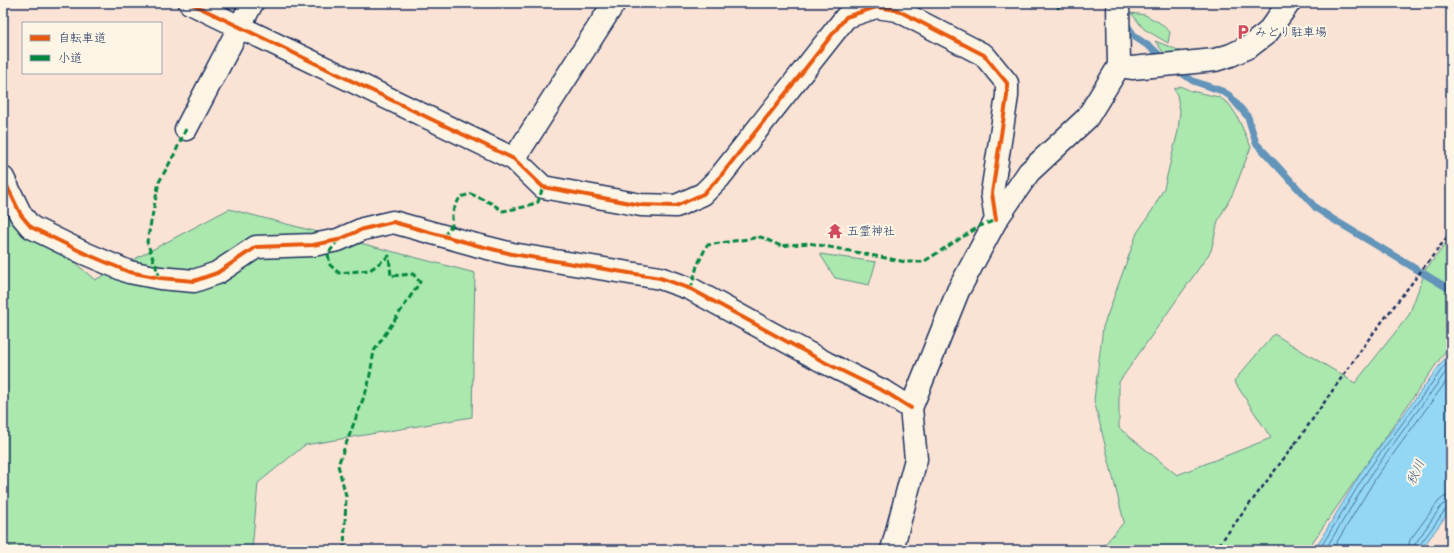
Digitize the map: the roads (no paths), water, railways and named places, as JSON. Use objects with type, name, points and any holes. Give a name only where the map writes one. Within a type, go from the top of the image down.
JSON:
[{"type":"street","points":[[190,3],[514,159],[542,187],[641,205],[676,206],[703,194],[719,178],[846,17],[876,7],[897,10],[984,55],[1007,83],[1007,96],[992,193],[996,220]]},
{"type":"street","points":[[186,129],[252,3]]},
{"type":"street","points":[[514,159],[614,3]]},
{"type":"street","points":[[892,550],[916,459],[911,408],[958,291],[996,220],[1029,172],[1087,118],[1119,66],[1118,3]]},
{"type":"street","points":[[1119,66],[1132,68],[1215,60],[1250,46],[1267,33],[1289,3]]},
{"type":"street","points":[[3,178],[21,215],[31,227],[84,253],[129,272],[160,278],[194,281],[217,273],[256,247],[320,244],[338,240],[363,229],[393,222],[512,254],[660,278],[691,289],[826,363],[887,393],[911,408]]},
{"type":"water","name":"秋川","points":[[1451,350],[1451,509],[1421,550],[1314,550],[1364,468]]},
{"type":"waterway","points":[[1125,22],[1135,37],[1153,49],[1165,60]]},
{"type":"waterway","points":[[1176,69],[1193,81],[1222,91],[1230,96],[1248,117],[1256,143],[1316,208],[1451,290]]},
{"type":"place","name":"みどり駐車場","points":[[1243,32]]},
{"type":"place","name":"五霊神社","points":[[835,231]]}]
